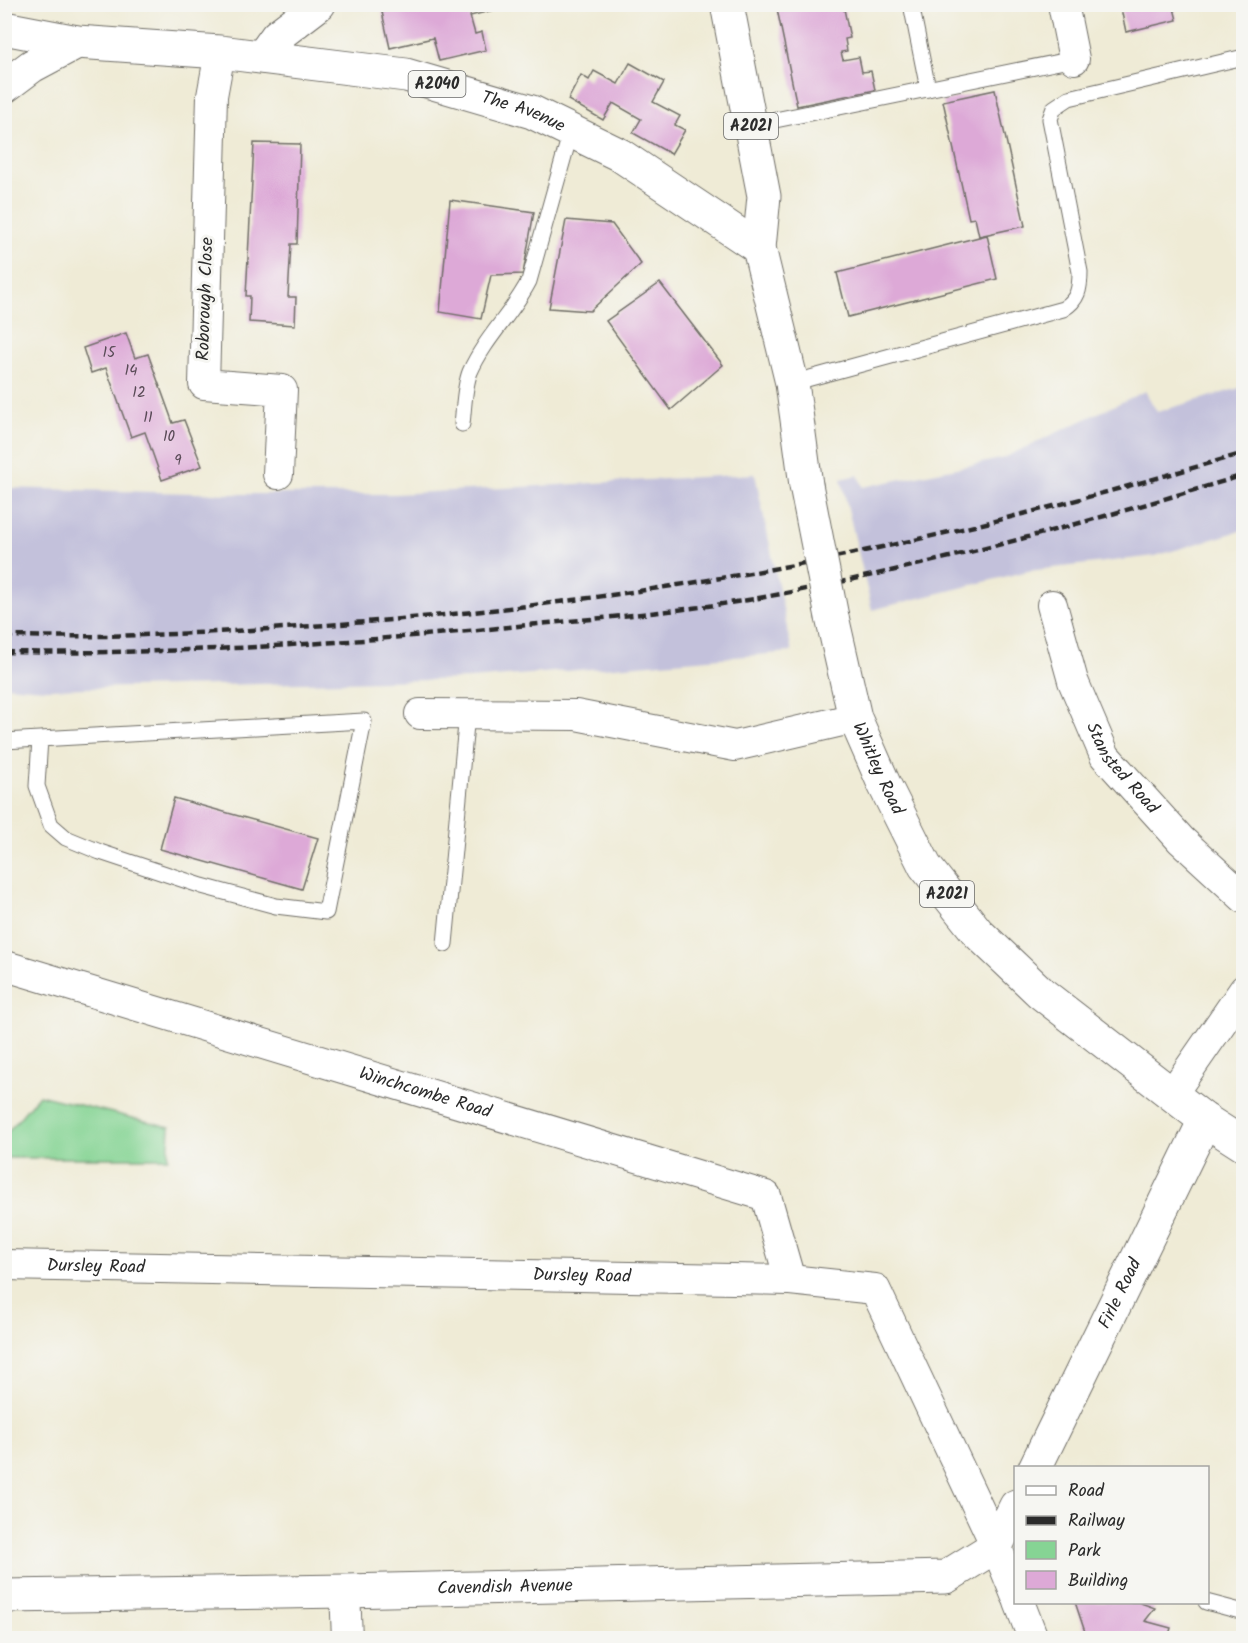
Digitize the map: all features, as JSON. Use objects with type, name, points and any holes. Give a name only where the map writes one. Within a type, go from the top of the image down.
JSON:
[{"type":"main road","points":[[262,57],[277,36],[319,4]]},
{"type":"main road","name":"A2021","points":[[727,4],[764,196],[759,248]]},
{"type":"main road","name":"The Avenue","points":[[4,28],[77,42],[220,52],[406,75],[532,112],[620,155],[759,248]]},
{"type":"main road","points":[[4,87],[32,66],[77,42]]},
{"type":"main road","name":"Whitley Road","points":[[759,248],[792,383],[806,485],[855,718],[884,784],[925,866],[978,933],[1041,993],[1205,1120],[1244,1145]]},
{"type":"main road","name":"Firle Road","points":[[1035,1466],[1205,1120]]},
{"type":"main road","points":[[996,1546],[1014,1510]]},
{"type":"main road","name":"Cavendish Avenue","points":[[4,1596],[345,1591],[946,1577],[996,1546]]},
{"type":"street","points":[[1063,4],[1074,59]]},
{"type":"street","name":"Roborough Close","points":[[220,52],[212,96],[204,384],[282,390],[278,474]]},
{"type":"street","name":"Stansted Road","points":[[1052,605],[1073,681],[1105,756],[1181,840],[1244,897]]},
{"type":"street","points":[[420,714],[576,715],[735,746],[855,718]]},
{"type":"street","points":[[1181,840],[1244,874]]},
{"type":"street","name":"Winchcombe Road","points":[[4,972],[9,967],[766,1196],[790,1280]]},
{"type":"street","points":[[1172,1094],[1244,990]]},
{"type":"street","name":"Dursley Road","points":[[4,1265],[790,1280],[875,1288],[996,1546]]},
{"type":"street","points":[[996,1546],[1014,1588]]},
{"type":"street","points":[[345,1591],[346,1638]]},
{"type":"street","points":[[1020,1604],[1033,1638]]},
{"type":"lane","points":[[911,4],[928,89]]},
{"type":"lane","points":[[792,383],[1063,309],[1074,303],[1080,288],[1080,272],[1050,119],[1054,108],[1069,98],[1244,57]]},
{"type":"lane","points":[[751,125],[1074,59]]},
{"type":"lane","points":[[462,424],[469,375],[486,342],[518,303],[530,281],[571,131]]},
{"type":"lane","points":[[445,944],[467,714]]},
{"type":"lane","points":[[4,741],[40,739],[364,721],[326,912],[276,906],[202,886],[100,852],[66,838],[51,825],[40,796],[38,786],[40,739]]},
{"type":"lane","points":[[1209,1603],[1244,1612]]},
{"type":"shaded area","points":[[1243,387],[1243,530],[1155,556],[1028,571],[872,610],[841,479],[858,475],[863,487],[1001,459],[1145,391],[1157,412]]},
{"type":"shaded area","points":[[755,474],[792,652],[470,679],[46,689],[5,686],[5,488],[229,494],[396,494]]},
{"type":"green space","points":[[39,1095],[170,1127],[168,1158],[5,1158],[5,1135]]},
{"type":"building","points":[[412,4],[505,4],[506,7],[470,16],[475,34],[482,32],[486,50],[439,61],[433,38],[390,48],[382,12]]},
{"type":"building","points":[[776,4],[843,4],[850,38],[845,39],[847,51],[841,52],[843,60],[859,57],[862,72],[871,71],[875,90],[797,106]]},
{"type":"building","points":[[1120,4],[1173,4],[1177,20],[1126,32]]},
{"type":"building","points":[[630,63],[664,82],[653,102],[680,116],[675,125],[685,130],[671,154],[633,133],[641,119],[613,103],[603,120],[568,100],[581,75],[589,80],[594,71],[618,84]]},
{"type":"building","points":[[995,90],[1025,226],[979,236],[975,218],[969,219],[943,101]]},
{"type":"building","points":[[254,143],[300,144],[297,244],[291,244],[288,297],[296,297],[295,325],[249,322],[250,296],[246,296]]},
{"type":"building","points":[[450,200],[534,212],[523,274],[491,275],[481,319],[440,312]]},
{"type":"building","points":[[566,220],[612,224],[641,264],[590,311],[549,308]]},
{"type":"building","points":[[987,235],[997,279],[848,317],[837,273]]},
{"type":"building","points":[[660,283],[723,365],[671,410],[606,321]]},
{"type":"building","points":[[126,333],[135,358],[148,354],[173,423],[184,420],[202,466],[162,480],[145,432],[131,437],[106,368],[91,373],[83,348]]},
{"type":"building","points":[[174,798],[318,838],[302,889],[160,849]]},
{"type":"building","points":[[1076,1604],[1144,1604],[1155,1608],[1145,1621],[1171,1628],[1168,1638],[1087,1638]]},
{"type":"railway","points":[[4,636],[165,634],[394,620],[529,606],[664,587],[797,564],[960,530],[1244,453]]},
{"type":"railway","points":[[4,652],[201,650],[332,642],[610,617],[721,604],[873,575],[997,545],[1244,475]]}]
